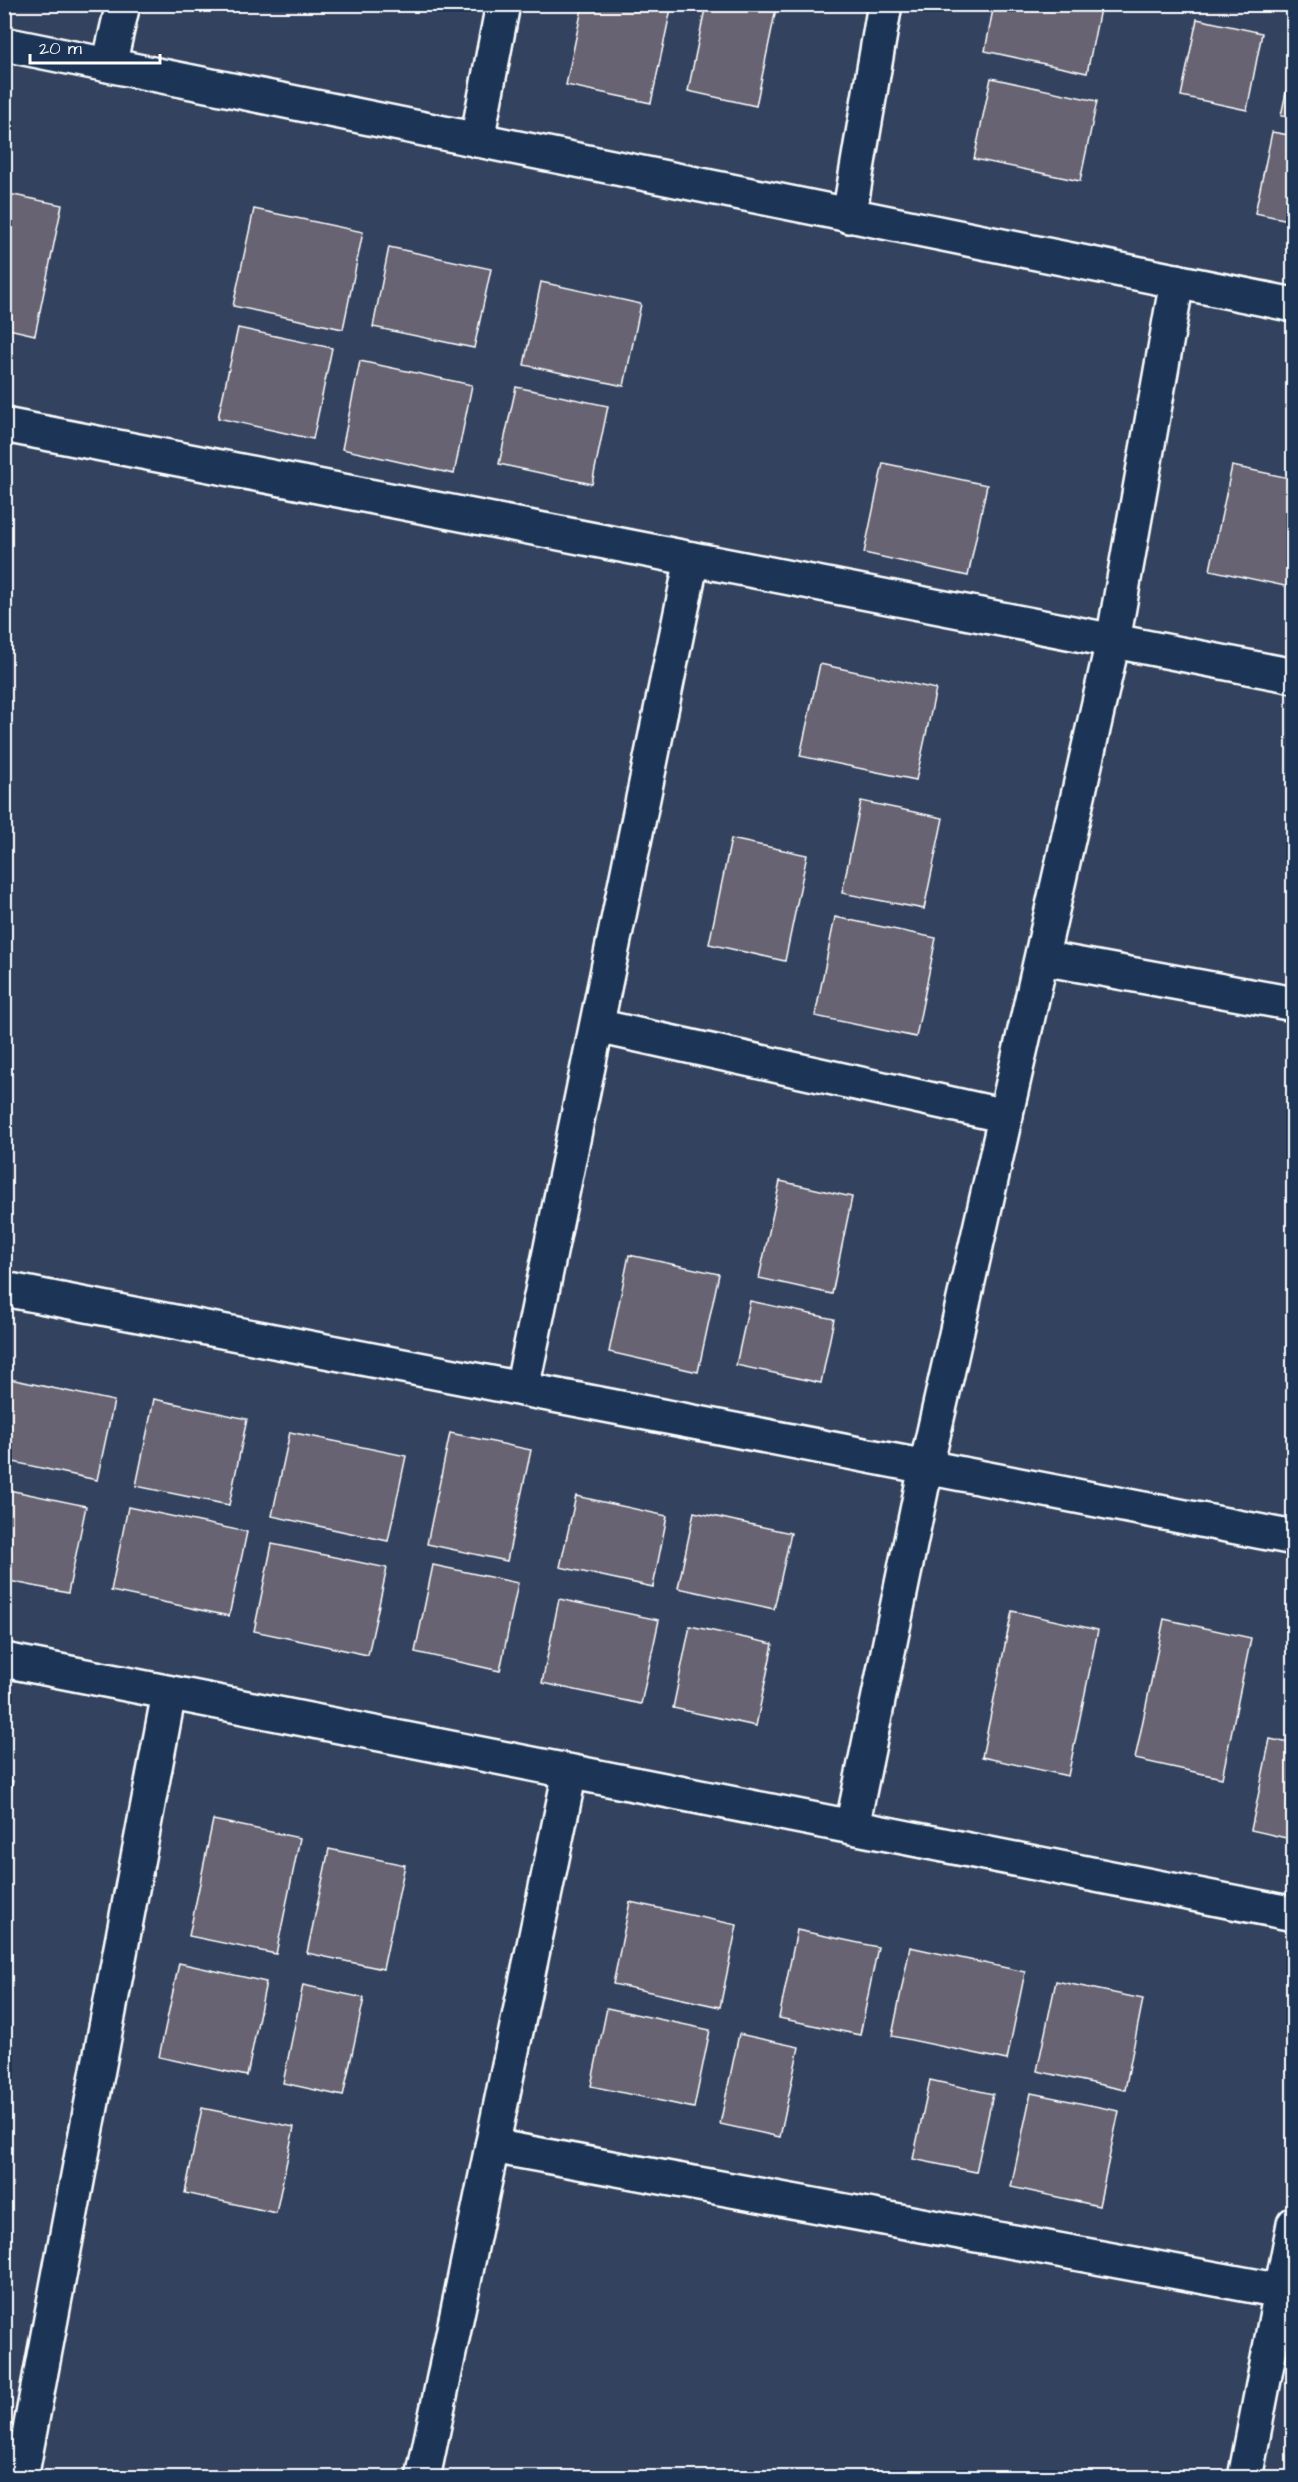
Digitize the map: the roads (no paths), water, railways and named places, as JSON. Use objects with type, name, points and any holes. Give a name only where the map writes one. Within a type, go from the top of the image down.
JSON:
[{"type":"street","points":[[110,65],[123,4]]},
{"type":"street","points":[[477,140],[502,4]]},
{"type":"street","points":[[849,216],[885,4]]},
{"type":"street","points":[[4,44],[1293,305]]},
{"type":"street","points":[[852,1827],[926,1467],[1113,641],[1177,281]]},
{"type":"street","points":[[4,425],[1293,676]]},
{"type":"street","points":[[522,1389],[693,559]]},
{"type":"street","points":[[1042,958],[1293,1004]]},
{"type":"street","points":[[597,1026],[1006,1116]]},
{"type":"street","points":[[4,1289],[1293,1538]]},
{"type":"street","points":[[4,1660],[1293,1914]]},
{"type":"street","points":[[21,2478],[169,1693]]},
{"type":"street","points":[[423,2478],[570,1772]]},
{"type":"street","points":[[492,2146],[1281,2291]]},
{"type":"street","points":[[1245,2478],[1293,2224]]}]
